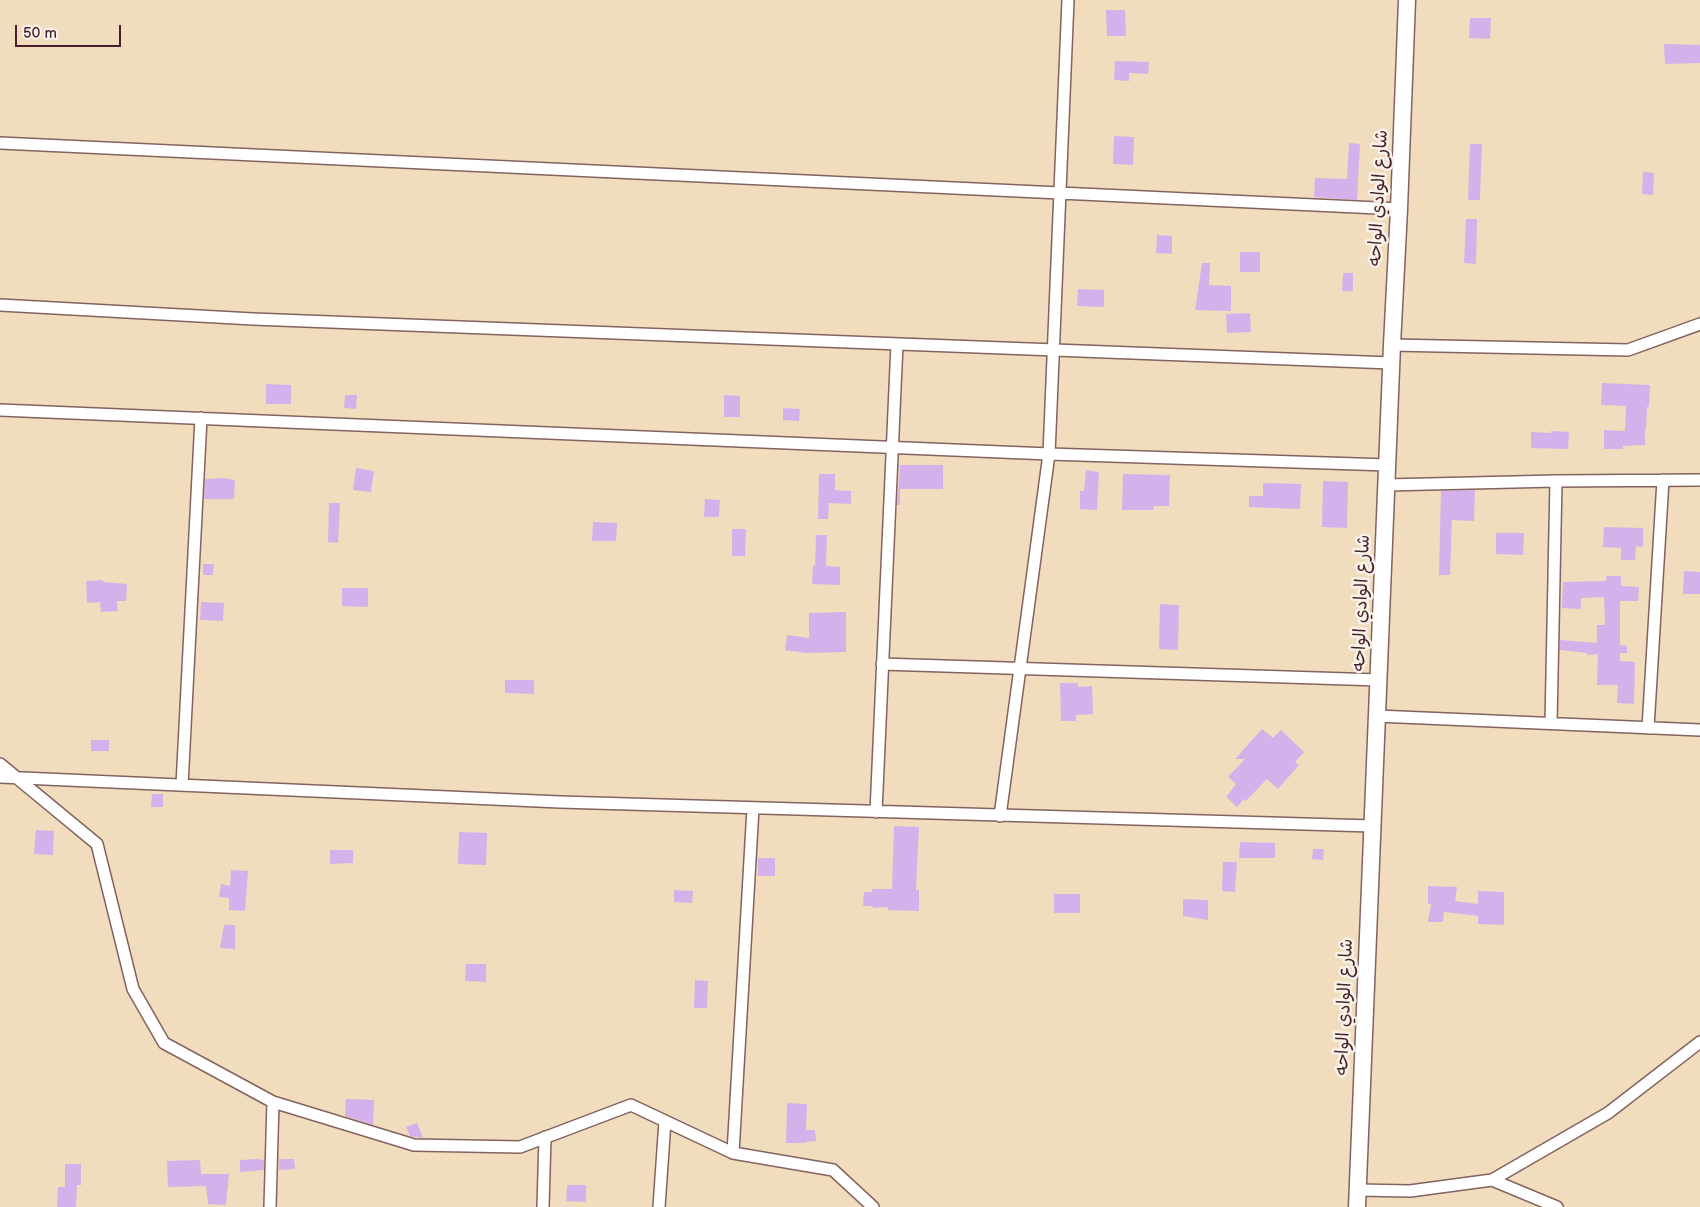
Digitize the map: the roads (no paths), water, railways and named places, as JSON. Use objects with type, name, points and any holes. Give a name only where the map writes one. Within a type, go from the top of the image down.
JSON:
[{"type":"main road","name":"شارع الوادي الواحه","points":[[1357,1207],[1407,0]]},
{"type":"street","points":[[1000,816],[1050,454],[1068,0]]},
{"type":"street","points":[[0,143],[1399,209]]},
{"type":"street","points":[[0,305],[253,319],[1391,363]]},
{"type":"street","points":[[1392,344],[1628,350],[1700,324]]},
{"type":"street","points":[[876,812],[897,344]]},
{"type":"street","points":[[0,410],[1050,454],[1388,465]]},
{"type":"street","points":[[182,785],[201,418]]},
{"type":"street","points":[[1648,728],[1663,480]]},
{"type":"street","points":[[1386,485],[1700,480]]},
{"type":"street","points":[[1551,723],[1556,481]]},
{"type":"street","points":[[882,664],[1379,680]]},
{"type":"street","points":[[1377,716],[1700,730]]},
{"type":"street","points":[[0,764],[97,844],[133,989],[164,1044],[273,1102],[414,1145],[520,1147],[631,1105],[733,1153],[833,1170],[873,1207]]},
{"type":"street","points":[[0,776],[550,802],[1372,826]]},
{"type":"street","points":[[733,1153],[753,808]]},
{"type":"street","points":[[1358,1190],[1410,1191],[1492,1180],[1608,1113],[1700,1042]]},
{"type":"street","points":[[270,1207],[273,1102]]},
{"type":"street","points":[[659,1207],[665,1121]]},
{"type":"street","points":[[543,1207],[545,1137]]},
{"type":"street","points":[[1492,1180],[1557,1207]]}]
